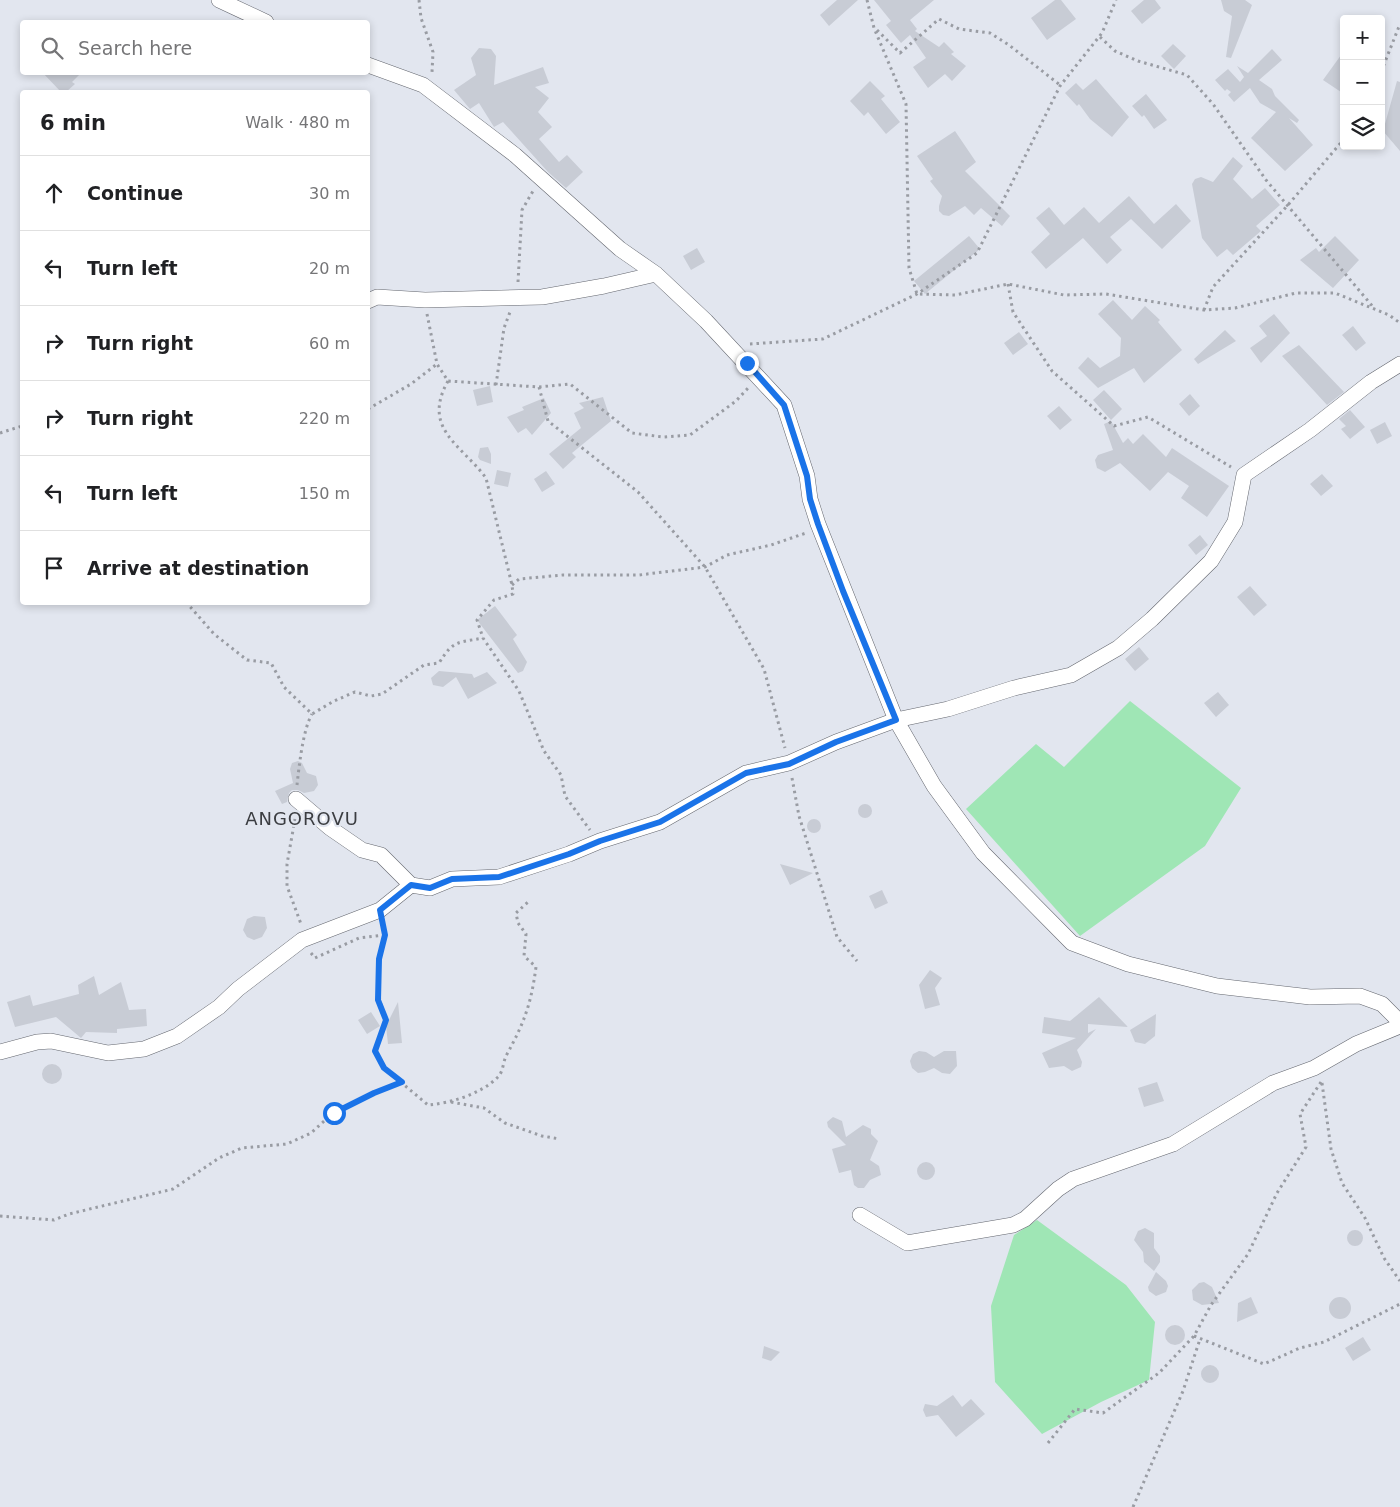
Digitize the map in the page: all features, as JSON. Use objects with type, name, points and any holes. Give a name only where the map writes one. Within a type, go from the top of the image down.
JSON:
[{"type":"street","points":[[219,0],[262,20]]},
{"type":"street","points":[[370,66],[423,85],[515,155],[620,250],[656,274],[729,345],[784,405],[807,476],[810,499],[818,524],[843,591],[896,720],[934,786],[983,853],[1072,943],[1128,964],[1216,986],[1310,997],[1360,996],[1382,1004],[1400,1022]]},
{"type":"street","points":[[370,300],[377,297],[425,300],[551,296],[656,274]]},
{"type":"street","points":[[296,799],[330,828],[362,850],[381,855],[411,885],[430,888],[452,879],[499,877],[660,822],[746,773],[789,764],[836,742],[896,720],[948,709],[1014,688],[1070,675],[1118,648],[1152,619],[1211,561],[1235,522],[1244,475],[1310,430],[1371,382],[1400,364]]},
{"type":"street","points":[[0,1052],[37,1042],[51,1041],[108,1053],[144,1049],[177,1036],[197,1024],[238,989],[302,940],[380,910],[411,885]]},
{"type":"street","points":[[860,1215],[907,1243],[1013,1225],[1025,1219],[1058,1189],[1073,1179],[1173,1144],[1264,1088],[1314,1068],[1356,1044],[1400,1026]]},
{"type":"path","points":[[419,0],[421,18],[433,52],[432,73],[423,85]]},
{"type":"path","points":[[867,0],[874,28],[906,104],[909,268],[918,294]]},
{"type":"path","points":[[1116,0],[1100,38],[1115,51],[1138,61],[1187,75],[1213,104],[1266,180],[1374,309]]},
{"type":"path","points":[[874,28],[900,53],[939,19],[958,29],[990,33],[1009,45],[1060,86]]},
{"type":"path","points":[[1385,62],[1400,24]]},
{"type":"path","points":[[729,345],[823,339],[918,294],[977,253],[1060,86],[1102,33]]},
{"type":"path","points":[[1204,310],[1213,286],[1288,205],[1340,144]]},
{"type":"path","points":[[496,385],[504,328],[514,298],[521,258],[522,210],[541,178]]},
{"type":"path","points":[[918,294],[955,295],[1008,284],[1064,296],[1106,294],[1204,310],[1235,308],[1296,292],[1336,293],[1389,315],[1400,324]]},
{"type":"path","points":[[1008,284],[1013,312],[1052,371],[1114,426],[1148,417],[1244,475]]},
{"type":"path","points":[[425,300],[437,364],[448,381]]},
{"type":"path","points":[[370,408],[411,384],[437,364]]},
{"type":"path","points":[[448,381],[539,387],[570,384],[632,433],[662,437],[690,435],[736,401],[758,378]]},
{"type":"path","points":[[448,381],[439,396],[440,417],[448,436],[486,478],[512,585],[513,594],[494,600],[478,620],[483,638],[519,691],[544,750],[561,775],[565,796],[582,822],[600,841]]},
{"type":"path","points":[[539,387],[548,421],[638,492],[705,568],[764,669],[789,764],[799,816],[837,936],[857,960]]},
{"type":"path","points":[[0,433],[20,427]]},
{"type":"path","points":[[512,585],[519,579],[563,574],[639,575],[705,568],[727,555],[751,551],[804,535],[818,524]]},
{"type":"path","points":[[189,605],[214,634],[246,660],[271,663],[284,687],[312,714]]},
{"type":"path","points":[[385,935],[359,938],[315,958],[302,940],[300,917],[287,886],[287,864],[296,799],[298,766],[305,742],[306,726],[312,714],[334,701],[355,692],[370,696],[382,694],[424,665],[440,663],[447,651],[460,640],[483,638]]},
{"type":"path","points":[[380,910],[385,935],[379,959],[378,1000],[386,1020],[375,1051],[384,1068],[428,1105],[449,1102],[490,1084],[500,1076],[506,1057],[526,1020],[532,998],[536,967],[524,956],[526,934],[518,922],[516,913],[528,902]]},
{"type":"path","points":[[1314,1068],[1322,1083],[1331,1149],[1342,1183],[1365,1218],[1384,1258],[1400,1281]]},
{"type":"path","points":[[0,1216],[54,1220],[69,1214],[173,1189],[219,1158],[242,1148],[286,1144],[311,1133],[334,1113],[374,1093],[402,1082]]},
{"type":"path","points":[[1048,1443],[1075,1409],[1103,1413],[1159,1373],[1194,1336],[1211,1305],[1248,1254],[1277,1193],[1306,1147],[1300,1114],[1322,1083]]},
{"type":"path","points":[[449,1102],[484,1108],[505,1123],[542,1136],[560,1139]]},
{"type":"path","points":[[1194,1336],[1264,1364],[1300,1348],[1324,1342],[1400,1304]]},
{"type":"path","points":[[1133,1507],[1182,1391],[1200,1339]]},
{"type":"green space","points":[[1130,701],[1241,788],[1205,846],[1080,936],[966,809],[1036,744],[1064,767]]},
{"type":"green space","points":[[1037,1220],[1126,1285],[1155,1322],[1149,1380],[1101,1402],[1042,1434],[995,1382],[991,1306],[1014,1235]]},
{"type":"building","points":[[837,0],[858,0],[829,26],[820,15]]},
{"type":"building","points":[[874,0],[934,0],[910,20],[917,29],[915,31],[939,47],[944,42],[954,52],[951,54],[966,66],[952,81],[945,74],[928,88],[913,67],[926,58],[910,35],[901,43],[886,25],[891,21]]},
{"type":"building","points":[[1055,0],[1061,0],[1076,19],[1047,40],[1031,18]]},
{"type":"building","points":[[1144,0],[1155,0],[1161,8],[1142,24],[1131,11]]},
{"type":"building","points":[[1221,0],[1245,0],[1252,5],[1231,58],[1226,57],[1232,16],[1224,11]]},
{"type":"building","points":[[1173,44],[1186,56],[1174,69],[1161,56]]},
{"type":"building","points":[[479,48],[491,49],[496,56],[494,85],[543,67],[549,83],[535,87],[549,98],[538,112],[552,127],[539,139],[559,162],[567,155],[583,172],[566,188],[548,172],[503,122],[494,127],[479,103],[470,109],[454,90],[476,75],[471,58]]},
{"type":"building","points":[[1272,49],[1282,60],[1259,80],[1272,89],[1275,96],[1299,120],[1297,123],[1289,118],[1313,145],[1285,171],[1251,138],[1276,112],[1260,103],[1250,88],[1234,102],[1228,95],[1231,92],[1227,89],[1225,91],[1215,80],[1228,69],[1240,82],[1244,77],[1237,66],[1248,73]]},
{"type":"building","points":[[1340,57],[1340,91],[1323,80]]},
{"type":"building","points":[[45,75],[79,75],[72,82],[75,84],[68,90],[59,90]]},
{"type":"building","points":[[1096,79],[1129,117],[1112,137],[1090,119],[1079,104],[1077,106],[1065,93],[1076,83],[1083,90]]},
{"type":"building","points":[[870,81],[885,96],[881,99],[900,122],[886,134],[868,112],[864,116],[850,101]]},
{"type":"building","points":[[1397,81],[1400,82],[1400,151],[1385,133],[1385,124]]},
{"type":"building","points":[[1146,94],[1167,120],[1154,129],[1144,115],[1142,117],[1132,106]]},
{"type":"building","points":[[955,131],[976,162],[965,171],[1010,216],[1002,226],[981,208],[974,215],[965,206],[949,216],[943,215],[939,211],[942,196],[930,181],[933,179],[917,156]]},
{"type":"building","points":[[1233,157],[1243,166],[1233,179],[1252,199],[1265,188],[1280,205],[1256,226],[1261,231],[1233,255],[1227,249],[1217,257],[1202,238],[1192,184],[1195,179],[1201,177],[1213,182]]},
{"type":"building","points":[[1129,196],[1154,224],[1176,204],[1191,221],[1162,249],[1131,219],[1110,237],[1122,250],[1107,264],[1083,238],[1046,269],[1031,252],[1050,234],[1036,218],[1049,207],[1064,225],[1084,207],[1099,223]]},
{"type":"building","points":[[969,236],[980,249],[925,294],[914,281]]},
{"type":"building","points":[[1335,236],[1359,260],[1333,288],[1300,260],[1316,248],[1319,252]]},
{"type":"building","points":[[697,248],[705,262],[691,270],[683,256]]},
{"type":"building","points":[[1113,300],[1132,320],[1145,306],[1160,320],[1158,322],[1182,350],[1144,383],[1134,368],[1098,388],[1078,368],[1088,357],[1100,368],[1120,356],[1121,338],[1098,314]]},
{"type":"building","points":[[1274,314],[1290,333],[1261,363],[1250,348],[1267,336],[1259,326]]},
{"type":"building","points":[[1353,326],[1366,343],[1356,351],[1342,335]]},
{"type":"building","points":[[1225,330],[1236,341],[1198,364],[1194,359]]},
{"type":"building","points":[[1019,332],[1028,344],[1013,355],[1004,343]]},
{"type":"building","points":[[1299,345],[1344,392],[1327,405],[1282,356]]},
{"type":"building","points":[[490,386],[493,402],[477,406],[473,390]]},
{"type":"building","points":[[1104,390],[1122,409],[1111,420],[1093,400]]},
{"type":"building","points":[[1190,394],[1200,406],[1189,416],[1179,404]]},
{"type":"building","points":[[603,397],[611,421],[572,453],[576,457],[563,469],[549,454],[581,428],[574,413],[584,408],[579,403]]},
{"type":"building","points":[[544,398],[551,413],[532,435],[526,428],[518,433],[507,417],[524,410],[522,407]]},
{"type":"building","points":[[1059,406],[1072,420],[1060,430],[1047,416]]},
{"type":"building","points":[[1350,410],[1365,427],[1350,439],[1341,429],[1346,426],[1339,419]]},
{"type":"building","points":[[1111,421],[1123,443],[1128,438],[1133,444],[1143,434],[1166,457],[1172,448],[1229,486],[1207,517],[1181,498],[1189,486],[1168,472],[1150,491],[1120,463],[1105,472],[1097,468],[1095,460],[1098,455],[1113,450],[1104,424]]},
{"type":"building","points":[[1385,422],[1392,436],[1377,444],[1370,430]]},
{"type":"building","points":[[488,447],[491,454],[491,464],[480,460],[478,457],[480,448]]},
{"type":"building","points":[[497,470],[511,473],[508,487],[494,484]]},
{"type":"building","points":[[546,471],[555,484],[542,492],[534,479]]},
{"type":"building","points":[[1322,474],[1333,486],[1321,496],[1310,484]]},
{"type":"building","points":[[1200,535],[1208,545],[1196,555],[1188,545]]},
{"type":"building","points":[[1250,586],[1267,605],[1254,616],[1237,597]]},
{"type":"building","points":[[495,606],[517,635],[513,639],[527,662],[523,671],[518,673],[477,620]]},
{"type":"building","points":[[1139,647],[1149,659],[1135,671],[1125,659]]},
{"type":"building","points":[[439,671],[472,674],[474,678],[487,672],[497,683],[468,699],[456,677],[443,687],[433,685],[431,678]]},
{"type":"building","points":[[1218,692],[1229,705],[1216,717],[1204,703]]},
{"type":"building","points":[[298,761],[302,763],[307,773],[316,776],[318,785],[314,791],[304,793],[292,790],[289,793],[287,802],[282,804],[275,791],[293,783],[290,769],[292,763]]},
{"type":"building","points":[[862,804],[868,804],[872,811],[868,818],[862,818],[858,814],[858,808]]},
{"type":"building","points":[[811,819],[817,819],[821,826],[817,833],[811,833],[807,829],[807,823]]},
{"type":"building","points":[[780,864],[813,873],[790,885]]},
{"type":"building","points":[[882,890],[888,903],[875,909],[869,896]]},
{"type":"building","points":[[254,916],[265,917],[267,928],[262,937],[254,940],[247,937],[243,930],[247,919]]},
{"type":"building","points":[[930,970],[942,978],[935,988],[940,1005],[925,1009],[919,985]]},
{"type":"building","points":[[94,976],[99,995],[121,982],[129,1010],[146,1009],[147,1026],[117,1029],[117,1033],[86,1032],[81,1038],[56,1017],[15,1027],[7,1002],[30,995],[33,1006],[79,994],[78,985]]},
{"type":"building","points":[[1099,997],[1128,1027],[1088,1024],[1088,1033],[1096,1029],[1077,1050],[1082,1062],[1081,1067],[1072,1071],[1064,1066],[1049,1068],[1042,1053],[1076,1038],[1042,1033],[1044,1017],[1070,1021]]},
{"type":"building","points":[[398,1002],[402,1043],[388,1044],[386,1026]]},
{"type":"building","points":[[371,1012],[380,1026],[367,1034],[358,1020]]},
{"type":"building","points":[[1156,1014],[1155,1036],[1145,1044],[1135,1042],[1130,1030]]},
{"type":"building","points":[[919,1051],[926,1052],[934,1057],[944,1051],[956,1051],[957,1066],[950,1074],[942,1073],[934,1068],[918,1073],[912,1068],[910,1061],[913,1054]]},
{"type":"building","points":[[52,1064],[59,1067],[62,1074],[59,1081],[52,1084],[45,1081],[42,1074],[45,1067]]},
{"type":"building","points":[[1157,1082],[1164,1101],[1144,1107],[1138,1088]]},
{"type":"building","points":[[833,1117],[842,1121],[846,1137],[863,1125],[871,1129],[871,1134],[878,1141],[870,1160],[879,1166],[881,1175],[870,1180],[864,1188],[858,1188],[854,1185],[851,1170],[839,1173],[832,1149],[846,1145],[828,1127],[827,1122]]},
{"type":"building","points":[[922,1162],[930,1162],[935,1167],[933,1178],[922,1180],[917,1175],[917,1167]]},
{"type":"building","points":[[1145,1228],[1154,1233],[1154,1248],[1160,1256],[1160,1262],[1154,1271],[1144,1262],[1143,1252],[1134,1240],[1138,1231]]},
{"type":"building","points":[[1352,1230],[1358,1230],[1363,1235],[1361,1244],[1352,1246],[1347,1241],[1347,1235]]},
{"type":"building","points":[[1156,1272],[1166,1281],[1168,1286],[1166,1292],[1156,1296],[1149,1291],[1148,1287]]},
{"type":"building","points":[[1204,1282],[1212,1287],[1219,1303],[1202,1305],[1193,1300],[1192,1290],[1199,1283]]},
{"type":"building","points":[[1251,1297],[1258,1313],[1237,1322],[1238,1303]]},
{"type":"building","points":[[1340,1297],[1348,1300],[1351,1308],[1348,1316],[1340,1319],[1332,1316],[1329,1308],[1332,1300]]},
{"type":"building","points":[[1175,1325],[1182,1328],[1185,1335],[1182,1342],[1175,1345],[1168,1342],[1165,1335],[1168,1328]]},
{"type":"building","points":[[1363,1337],[1371,1350],[1353,1361],[1345,1348]]},
{"type":"building","points":[[764,1346],[780,1352],[771,1361],[762,1358]]},
{"type":"building","points":[[1210,1365],[1216,1368],[1219,1374],[1216,1380],[1210,1383],[1204,1380],[1201,1374],[1204,1368]]},
{"type":"building","points":[[953,1395],[962,1407],[971,1399],[985,1414],[956,1437],[938,1415],[926,1417],[923,1410],[925,1404],[937,1406]]},
{"type":"district","name":"ANGOROVU","points":[[302,818]]},
{"type":"route","points":[[334,1113],[374,1093],[402,1082],[384,1068],[378,1060],[375,1051],[386,1020],[378,1000],[379,959],[385,935],[380,910],[411,885],[430,888],[452,879],[499,877],[569,854],[600,841],[660,822],[746,773],[789,764],[836,742],[896,720],[843,591],[818,524],[810,499],[807,476],[784,405],[758,378],[747,363]]}]
